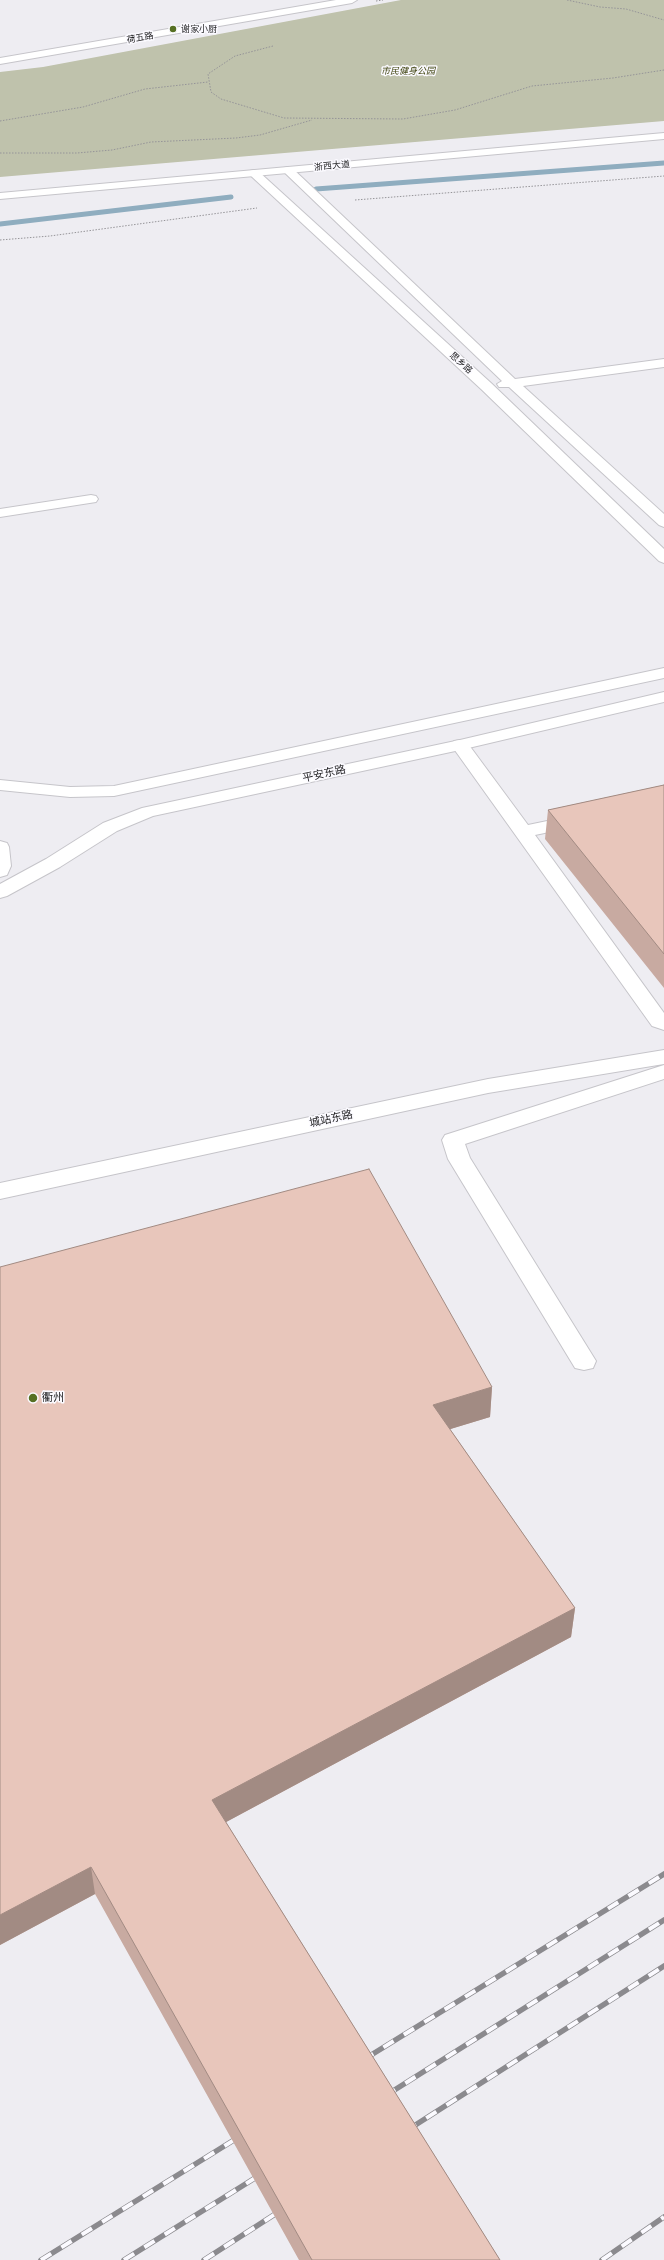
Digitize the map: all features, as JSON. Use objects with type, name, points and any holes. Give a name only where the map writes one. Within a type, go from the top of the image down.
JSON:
[{"type":"main road","name":"荷五路","points":[[0,61],[352,0]]},
{"type":"main road","name":"浙西大道","points":[[314,156],[664,126]]},
{"type":"main road","name":"浙西大道","points":[[0,196],[664,136]]},
{"type":"main road","name":"思乡路","points":[[288,170],[513,384],[664,522]]},
{"type":"main road","name":"思乡路","points":[[254,173],[486,386],[664,558]]},
{"type":"main road","points":[[486,386],[513,384],[664,363]]},
{"type":"main road","points":[[0,513],[91,499]]},
{"type":"main road","points":[[0,785],[70,792],[114,791],[664,674]]},
{"type":"main road","name":"平安东路","points":[[0,892],[53,863],[110,827],[148,812],[460,745],[664,697]]},
{"type":"main road","points":[[460,745],[659,1021],[664,1023]]},
{"type":"main road","points":[[523,832],[594,817]]},
{"type":"main road","points":[[0,847],[2,866],[0,871]]},
{"type":"main road","name":"城站东路","points":[[0,1191],[488,1086],[664,1057]]},
{"type":"main road","points":[[584,1361],[459,1159],[453,1140],[664,1072]]},
{"type":"path","points":[[567,0],[594,6],[626,9],[664,20]]},
{"type":"path","points":[[273,46],[235,56],[208,74],[208,82],[211,92],[221,99],[284,118],[378,120],[419,117],[456,110],[532,86],[613,78],[664,70]]},
{"type":"path","points":[[0,121],[83,106],[145,89],[208,82]]},
{"type":"path","points":[[0,153],[76,153],[112,150],[152,142],[236,138],[260,135],[314,119]]},
{"type":"green space","name":"市民健身公园","points":[[401,0],[664,0],[664,121],[0,177],[0,72],[43,67]]},
{"type":"building","points":[[664,785],[664,954],[548,810]]},
{"type":"building","points":[[369,1169],[492,1387],[433,1405],[575,1608],[212,1800],[500,2260],[312,2260],[91,1867],[0,1915],[0,1267]]},
{"type":"waterway","points":[[316,189],[664,163]]},
{"type":"waterway","points":[[0,224],[231,197]]},
{"type":"railway","points":[[363,2060],[664,1874]]},
{"type":"railway","points":[[385,2096],[664,1920]]},
{"type":"railway","points":[[406,2131],[664,1966]]},
{"type":"railway","points":[[41,2260],[242,2135]]},
{"type":"railway","points":[[124,2260],[263,2173]]},
{"type":"railway","points":[[204,2260],[283,2209]]},
{"type":"railway","points":[[602,2260],[664,2217]]},
{"type":"place","name":"谢家小厨","points":[[173,29]]},
{"type":"place","name":"衢州","points":[[33,1398]]}]
